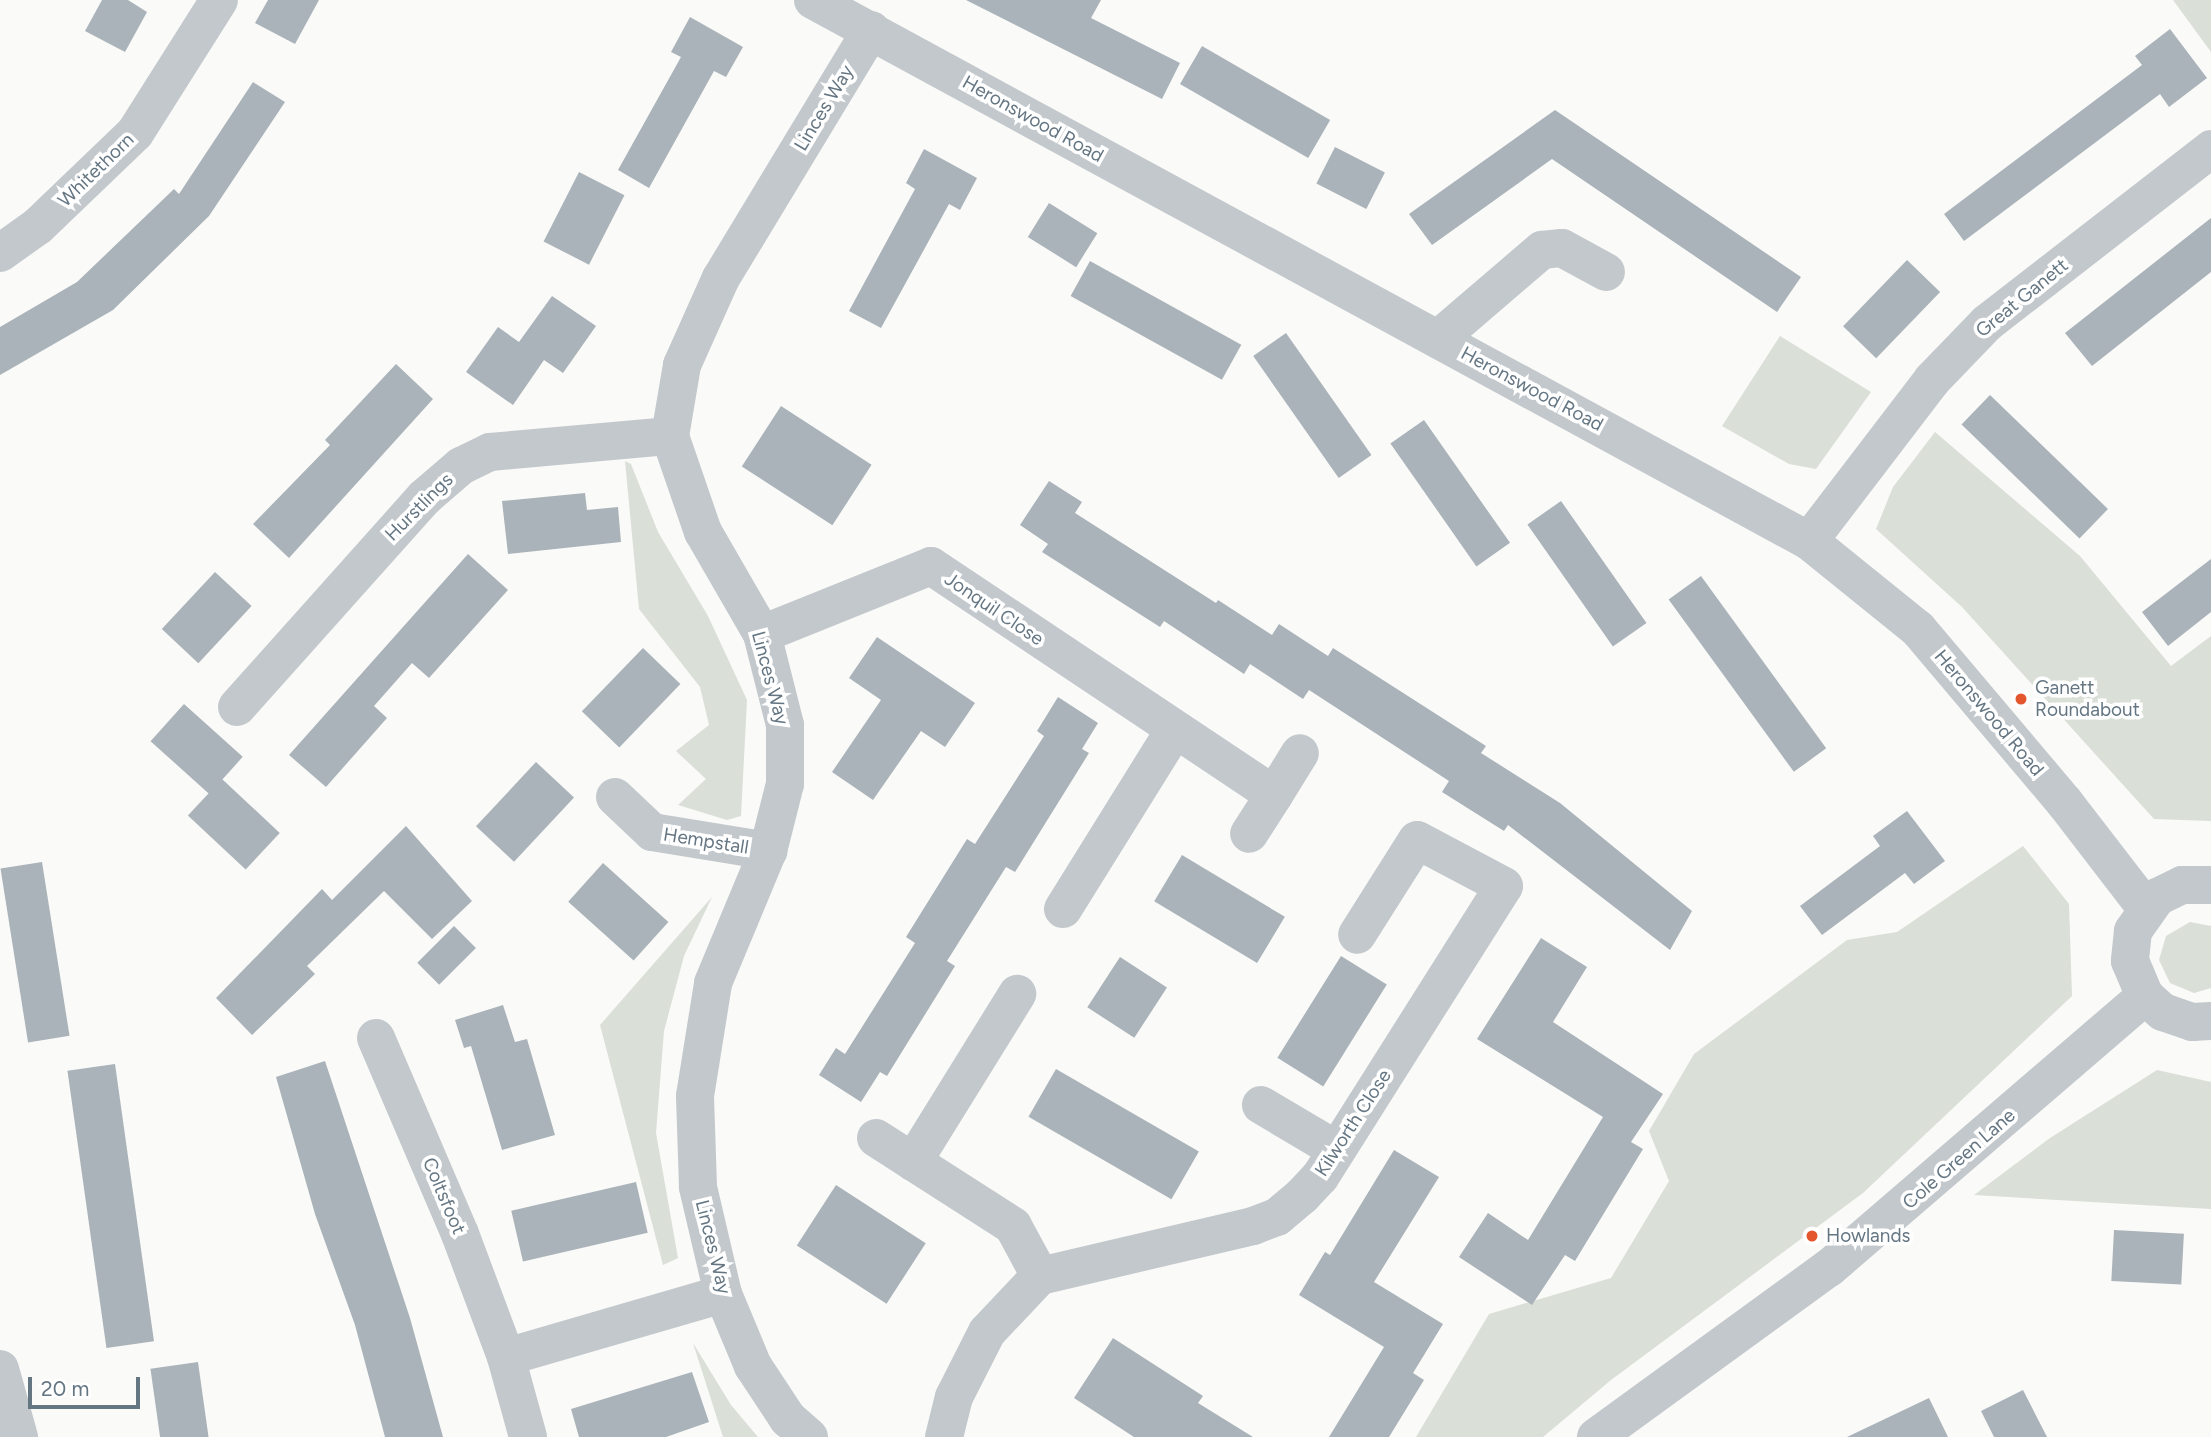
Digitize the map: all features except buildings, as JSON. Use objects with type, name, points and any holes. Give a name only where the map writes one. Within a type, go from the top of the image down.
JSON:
[{"type":"street","name":"Whitethorn","points":[[0,253],[38,226],[135,133],[219,0]]},
{"type":"street","name":"Heronswood Road","points":[[813,0],[1810,541],[1918,629],[2065,803],[2146,908]]},
{"type":"street","name":"Linces Way","points":[[809,1437],[788,1419],[753,1366],[723,1294],[698,1187],[695,1096],[713,983],[768,851],[785,784],[785,725],[762,634],[703,532],[670,436],[682,365],[721,278],[870,30]]},
{"type":"street","name":"Great Ganett","points":[[1810,541],[1924,390],[1987,323],[2211,149]]},
{"type":"street","points":[[1438,339],[1542,250],[1562,248],[1606,272]]},
{"type":"street","name":"Hurstlings","points":[[237,707],[425,497],[461,466],[490,452],[670,436]]},
{"type":"street","name":"Jonquil Close","points":[[762,634],[931,566],[1208,754],[1274,795]]},
{"type":"street","points":[[1063,909],[1174,731]]},
{"type":"street","points":[[1249,834],[1300,753]]},
{"type":"street","name":"Hempstall","points":[[615,797],[652,832],[768,851]]},
{"type":"street","name":"Kilworth Close","points":[[1040,1276],[1277,1217],[1320,1177],[1504,886],[1417,840],[1357,936]]},
{"type":"street","points":[[2204,1025],[2163,1012],[2145,996],[2130,961],[2133,931],[2146,908],[2182,885],[2211,885]]},
{"type":"street","points":[[913,1162],[1017,994]]},
{"type":"street","name":"Cole Green Lane","points":[[1596,1437],[1851,1251],[2145,996]]},
{"type":"street","name":"Coltsfoot","points":[[376,1038],[460,1234],[506,1357],[528,1437]]},
{"type":"street","points":[[1261,1105],[1337,1150]]},
{"type":"street","points":[[876,1138],[1013,1226],[1040,1276],[987,1332],[954,1397],[944,1437]]},
{"type":"street","points":[[506,1357],[723,1294]]},
{"type":"street","points":[[0,1369],[19,1437]]},
{"type":"shaded area","points":[[2173,0],[2211,0],[2211,52]]},
{"type":"shaded area","points":[[1780,336],[1871,392],[1816,469],[1789,464],[1722,426]]},
{"type":"shaded area","points":[[1935,432],[2080,556],[2171,666],[2211,636],[2211,821],[2154,819],[1962,607],[1876,529],[1893,487]]},
{"type":"shaded area","points":[[625,461],[631,464],[658,532],[708,616],[747,700],[741,816],[727,820],[678,805],[706,779],[676,751],[709,725],[700,687],[639,609]]},
{"type":"shaded area","points":[[2023,846],[2069,904],[2072,996],[1863,1193],[1611,1380],[1543,1437],[1416,1437],[1489,1314],[1611,1278],[1669,1181],[1649,1131],[1694,1054],[1847,940],[1897,932]]},
{"type":"shaded area","points":[[712,897],[684,956],[664,1031],[656,1133],[678,1258],[663,1265],[600,1025]]},
{"type":"shaded area","points":[[2190,922],[2211,926],[2211,988],[2194,993],[2170,983],[2159,960],[2166,936]]},
{"type":"shaded area","points":[[2157,1070],[2211,1082],[2211,1209],[1974,1195],[2050,1138]]},
{"type":"shaded area","points":[[693,1343],[731,1405],[758,1437],[723,1437]]},
{"type":"place","name":"Ganett Roundabout","points":[[2021,699]]},
{"type":"place","name":"Howlands","points":[[1812,1236]]}]
